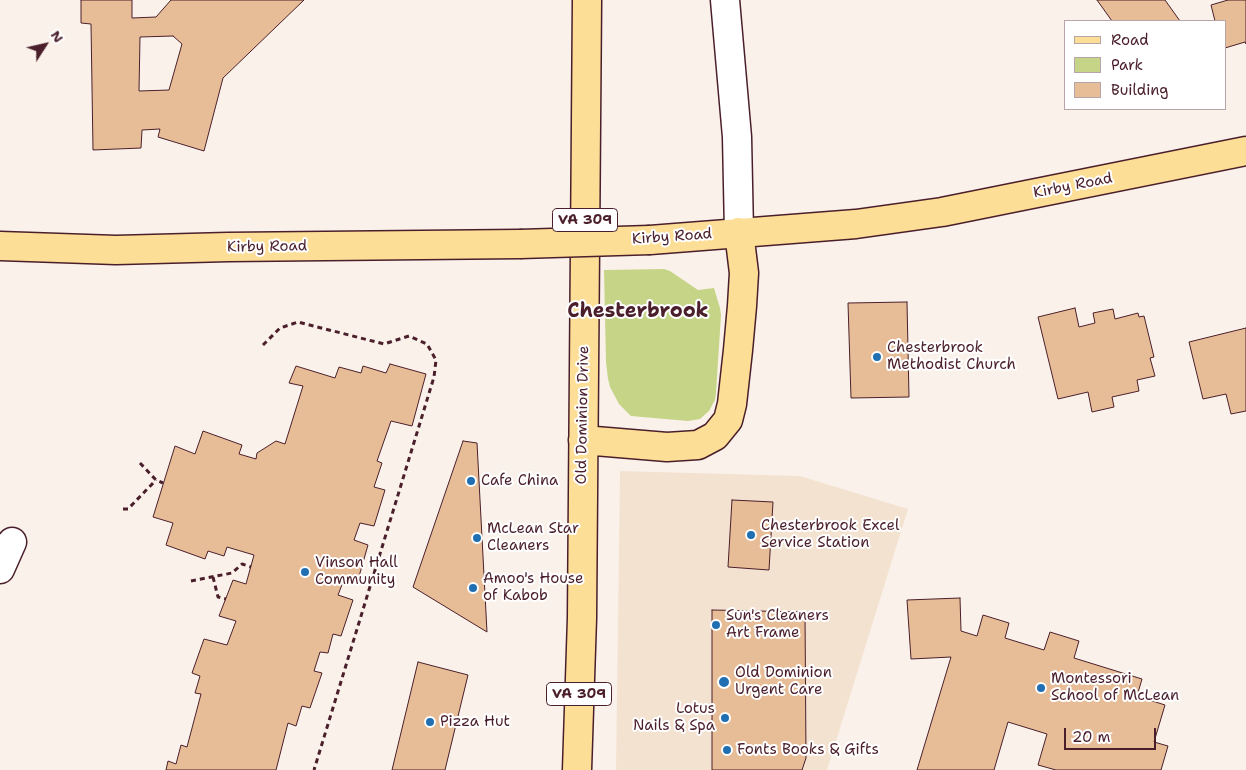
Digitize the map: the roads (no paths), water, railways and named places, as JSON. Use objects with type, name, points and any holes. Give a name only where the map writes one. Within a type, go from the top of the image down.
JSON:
[{"type":"main road","name":"Old Dominion Drive","points":[[577,770],[582,618],[587,0]]},
{"type":"main road","name":"Kirby Road","points":[[0,246],[116,250],[520,244],[650,240],[856,224],[942,212],[1246,151]]},
{"type":"main road","points":[[583,440],[667,447],[698,446],[715,436],[728,420],[734,386],[744,273],[739,232]]},
{"type":"lane","points":[[725,0],[737,137],[739,232]]},
{"type":"lane","points":[[0,568],[12,542]]},
{"type":"place","name":"Chesterbrook Methodist Church","points":[[877,357]]},
{"type":"place","name":"Cafe China","points":[[471,481]]},
{"type":"place","name":"Chesterbrook Excel Service Station","points":[[751,535]]},
{"type":"place","name":"McLean Star Cleaners","points":[[477,538]]},
{"type":"place","name":"Vinson Hall Community","points":[[305,572]]},
{"type":"place","name":"Amoo's House of Kabob","points":[[473,588]]},
{"type":"place","name":"Sun's Cleaners Art Frame","points":[[716,625]]},
{"type":"place","name":"Old Dominion Urgent Care","points":[[724,682]]},
{"type":"place","name":"Montessori School of McLean","points":[[1041,688]]},
{"type":"place","name":"Lotus Nails & Spa","points":[[725,718]]},
{"type":"place","name":"Pizza Hut","points":[[430,722]]},
{"type":"place","name":"Fonts Books & Gifts","points":[[727,750]]},
{"type":"district","name":"Chesterbrook","points":[[638,312]]}]
